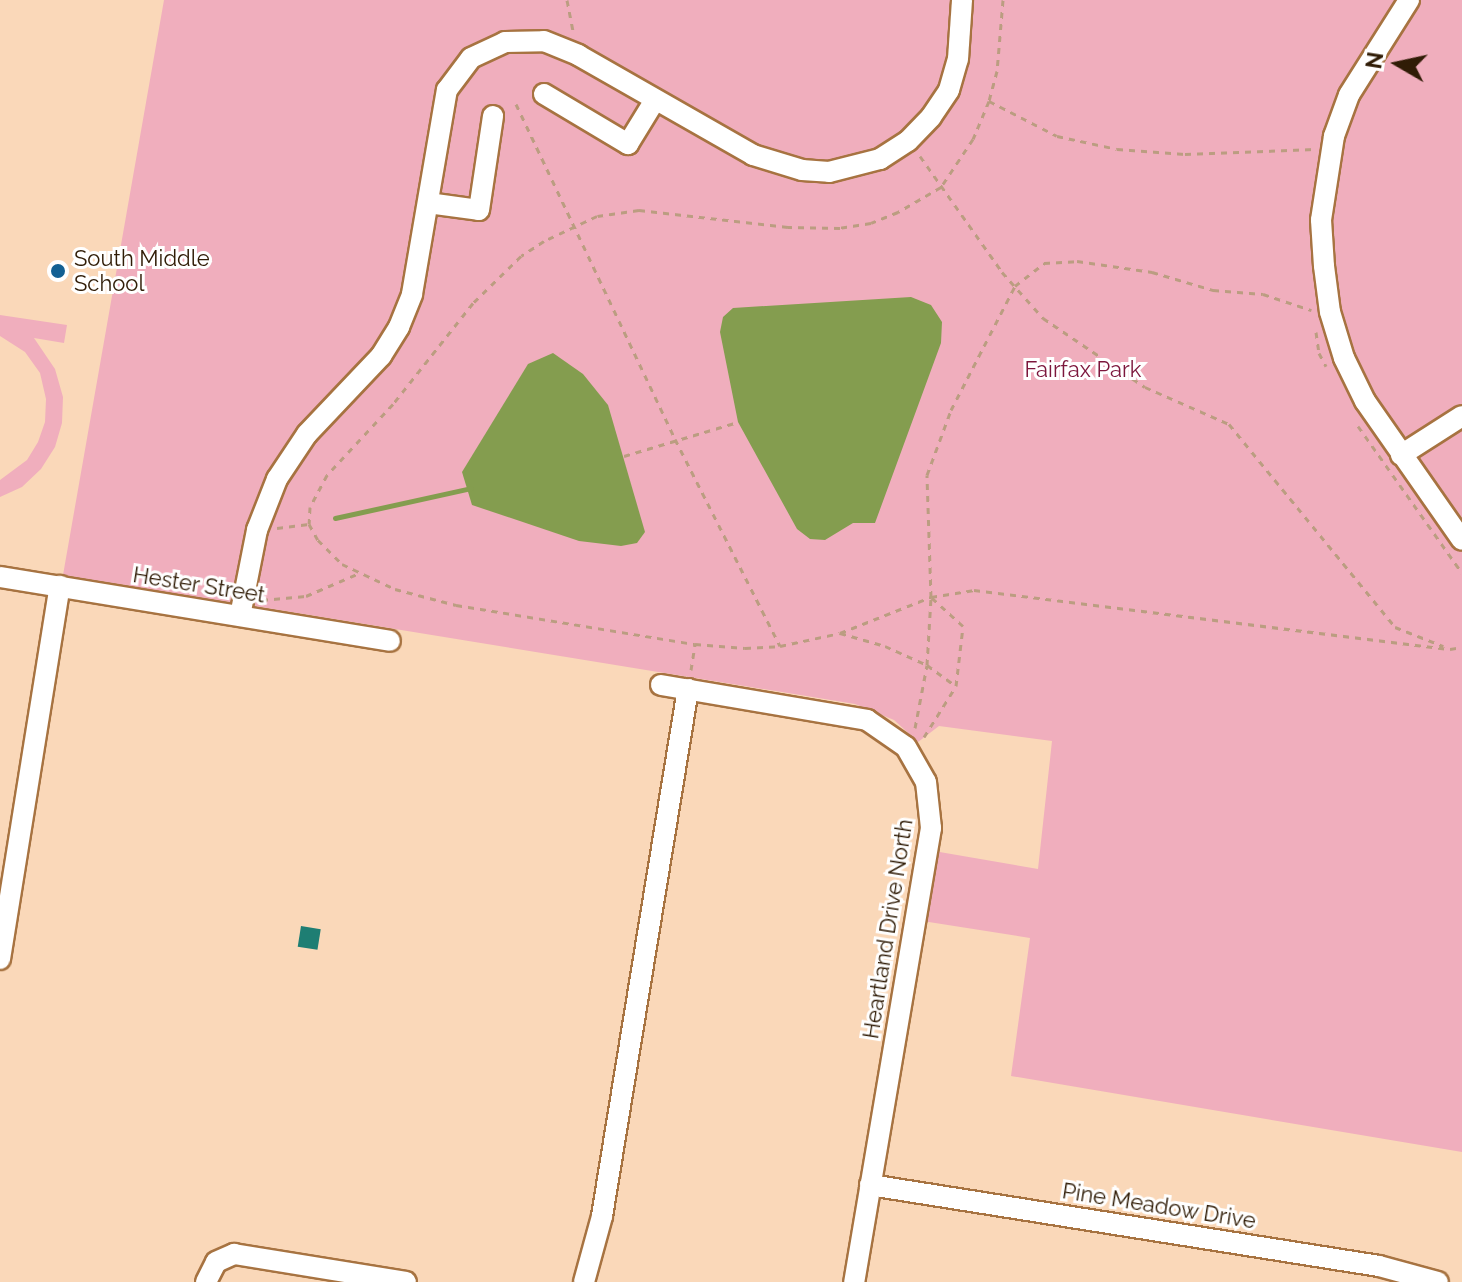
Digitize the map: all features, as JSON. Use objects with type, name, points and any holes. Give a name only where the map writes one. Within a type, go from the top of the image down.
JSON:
[{"type":"street","points":[[241,607],[257,530],[289,456],[381,356],[399,327],[412,294],[447,90],[471,58],[489,47],[524,39],[544,41],[578,55],[753,155],[777,164],[829,172],[855,168],[880,159],[908,141],[937,108],[949,90],[958,59],[962,0]]},
{"type":"street","points":[[1409,0],[1349,95],[1334,136],[1321,220],[1330,312],[1344,358],[1365,401],[1462,540]]},
{"type":"street","points":[[544,94],[628,144],[655,100]]},
{"type":"street","points":[[428,203],[479,210],[493,116]]},
{"type":"street","points":[[1401,455],[1462,416]]},
{"type":"street","name":"Hester Street","points":[[0,577],[241,607],[390,641]]},
{"type":"street","points":[[0,959],[60,586]]},
{"type":"street","name":"Heartland Drive North","points":[[661,685],[867,720],[906,747],[926,782],[931,828],[854,1282]]},
{"type":"street","points":[[584,1282],[602,1216],[688,689]]},
{"type":"street","name":"Pine Meadow Drive","points":[[870,1185],[1379,1266],[1438,1282]]},
{"type":"street","points":[[206,1282],[216,1262],[234,1254],[406,1282]]},
{"type":"path","points":[[567,0],[578,55]]},
{"type":"path","points":[[1003,0],[997,71],[989,101],[973,139],[941,187],[898,212],[871,223],[840,228],[773,226],[639,210],[597,216],[521,256],[473,303],[393,404],[327,475],[310,507],[309,524],[329,553],[357,574],[456,605],[695,644],[745,648],[780,646],[840,633],[931,597],[974,590],[1450,649],[1462,647]]},
{"type":"path","points":[[989,101],[1057,136],[1117,149],[1185,154],[1315,149]]},
{"type":"path","points":[[516,104],[675,439],[780,646]]},
{"type":"path","points":[[915,149],[1015,286],[1043,318],[1145,387],[1229,424],[1395,627],[1450,649]]},
{"type":"path","points":[[915,728],[927,665],[931,597],[927,475],[951,410],[1015,286],[1044,263],[1077,261],[1152,272],[1213,290],[1263,294],[1312,310]]},
{"type":"path","points":[[624,456],[738,422]]},
{"type":"path","points":[[257,530],[309,524]]},
{"type":"path","points":[[241,607],[306,596],[357,574]]},
{"type":"path","points":[[924,737],[956,686],[963,626],[931,597]]},
{"type":"path","points":[[840,633],[885,646],[927,665],[956,686]]},
{"type":"path","points":[[688,689],[695,644]]},
{"type":"green space","name":"Fairfax Park","points":[[164,0],[1462,0],[1462,1152],[1011,1076],[1030,938],[916,920],[928,850],[1038,869],[1052,741],[939,726],[918,742],[894,720],[855,704],[63,575]]},
{"type":"green space","points":[[0,315],[67,325],[64,343],[34,338],[55,369],[63,397],[62,423],[55,447],[41,469],[22,487],[0,497],[0,480],[27,460],[38,442],[45,422],[46,399],[40,373],[25,352],[0,336]]},
{"type":"shaded area","points":[[911,297],[931,305],[942,322],[941,343],[875,523],[853,523],[825,540],[810,539],[797,529],[738,422],[720,332],[723,317],[733,308]]},
{"type":"shaded area","points":[[553,353],[583,374],[608,405],[645,532],[637,543],[621,546],[579,541],[472,505],[462,472],[528,364]]},
{"type":"building","points":[[301,926],[321,929],[317,950],[298,947]]},
{"type":"waterway","points":[[335,518],[471,488]]},
{"type":"place","name":"South Middle School","points":[[58,271]]}]
